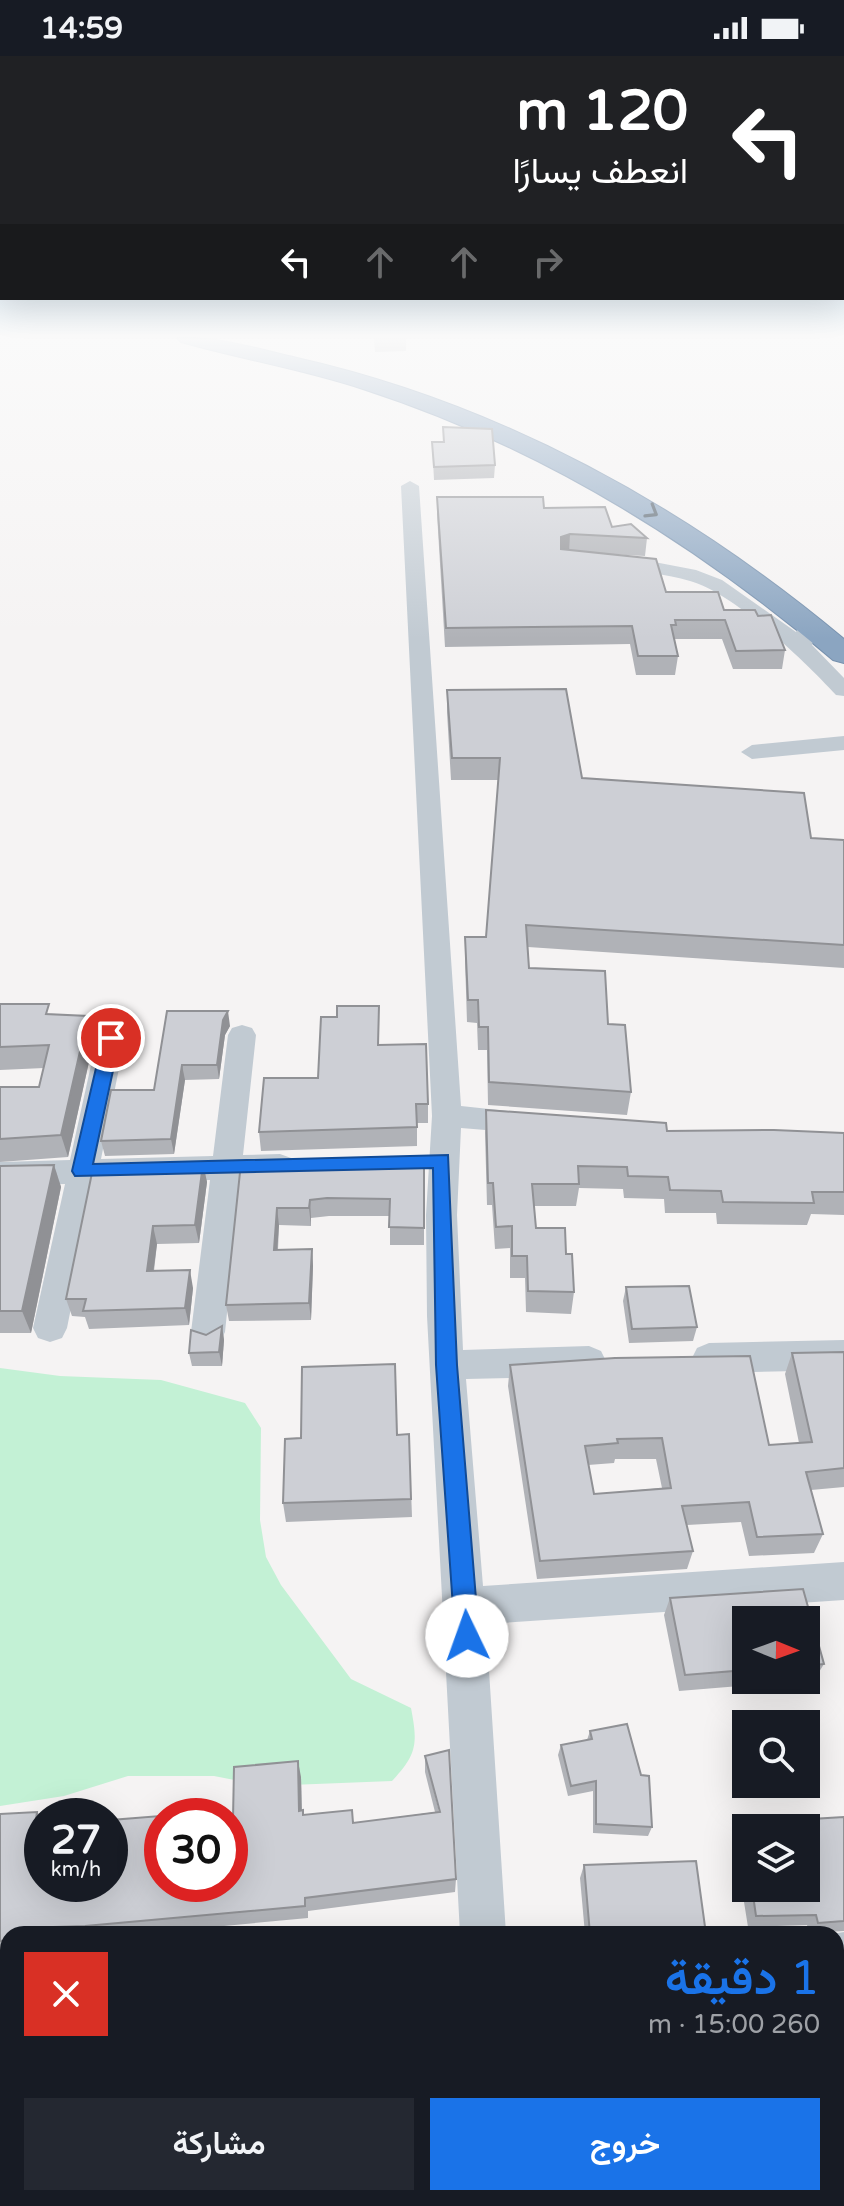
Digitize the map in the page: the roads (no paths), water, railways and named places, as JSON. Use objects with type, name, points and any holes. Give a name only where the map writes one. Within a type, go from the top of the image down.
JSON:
[{"type":"highway","points":[[509,438],[616,490],[685,532],[806,634],[844,654]]},
{"type":"highway","points":[[556,438],[659,488]]},
{"type":"street","points":[[410,486],[447,1116],[426,1161],[447,1365],[465,1606],[483,1926]]},
{"type":"street","points":[[607,561],[706,580],[806,634],[844,690]]},
{"type":"street","points":[[752,752],[844,743]]},
{"type":"street","points":[[208,1332],[242,1035]]},
{"type":"street","points":[[50,1328],[111,1038]]},
{"type":"street","points":[[447,1116],[558,1124]]},
{"type":"street","points":[[0,1174],[304,1165]]},
{"type":"street","points":[[669,1359],[844,1355]]},
{"type":"street","points":[[447,1365],[622,1361]]},
{"type":"street","points":[[465,1606],[844,1581]]}]
